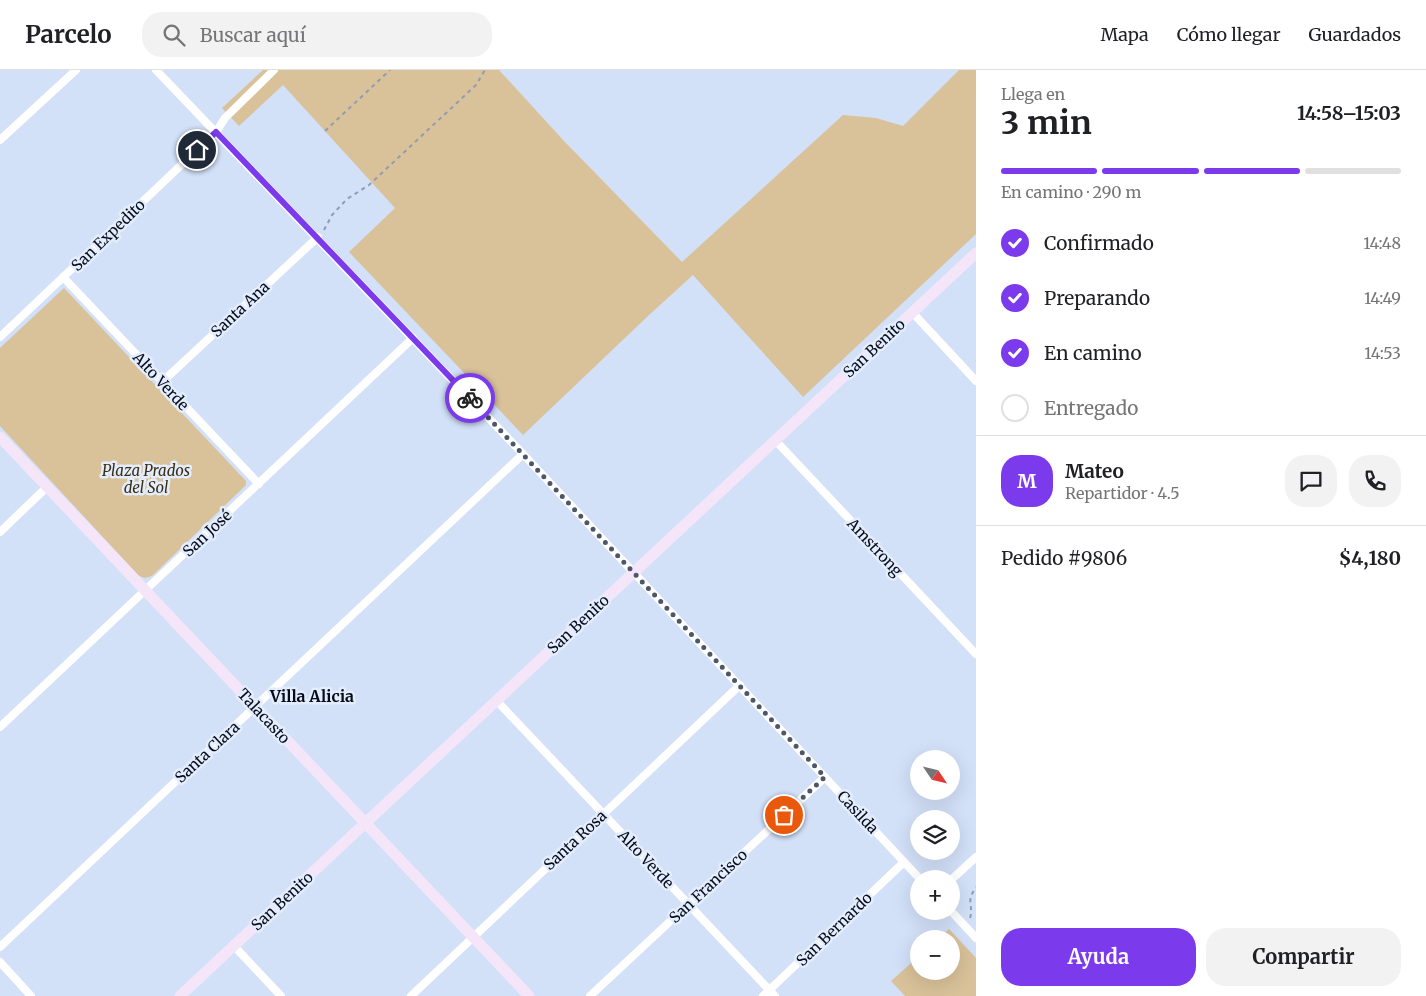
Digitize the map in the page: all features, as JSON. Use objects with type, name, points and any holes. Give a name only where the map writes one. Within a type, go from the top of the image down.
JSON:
[{"type":"street","points":[[0,140],[76,70]]},
{"type":"street","name":"Casilda","points":[[156,70],[414,338],[740,684],[912,870]]},
{"type":"street","name":"San Expedito","points":[[0,337],[216,132],[225,118],[274,70]]},
{"type":"street","name":"Santa Ana","points":[[162,382],[318,238]]},
{"type":"street","name":"San Benito","points":[[180,996],[976,253]]},
{"type":"street","name":"Alto Verde","points":[[63,277],[259,484]]},
{"type":"street","points":[[912,312],[976,382]]},
{"type":"street","name":"San José","points":[[0,727],[414,338]]},
{"type":"street","name":"Talacasto","points":[[0,437],[529,996]]},
{"type":"street","name":"Amstrong","points":[[775,440],[976,654]]},
{"type":"street","name":"Santa Clara","points":[[0,947],[523,454]]},
{"type":"street","points":[[0,532],[47,487]]},
{"type":"street","name":"Santa Rosa","points":[[411,996],[740,684]]},
{"type":"street","name":"Alto Verde","points":[[496,700],[688,904],[769,994]]},
{"type":"street","name":"San Francisco","points":[[590,996],[825,777]]},
{"type":"street","points":[[960,872],[976,857]]},
{"type":"street","name":"San Bernardo","points":[[769,994],[904,862]]},
{"type":"street","points":[[959,920],[976,938]]},
{"type":"street","points":[[234,946],[281,996]]},
{"type":"street","points":[[0,962],[31,996]]},
{"type":"path","points":[[325,131],[390,70]]},
{"type":"path","points":[[326,228],[332,215],[347,199],[369,185],[405,152],[476,85],[485,70]]},
{"type":"path","points":[[966,927],[971,915],[969,903],[971,894],[976,887]]},
{"type":"green space","points":[[263,70],[499,70],[564,141],[682,262],[843,115],[876,118],[903,126],[959,70],[976,70],[976,234],[803,397],[693,275],[523,435],[349,252],[395,208],[283,85],[239,126],[222,108]]},
{"type":"green space","name":"Plaza Prados del Sol","points":[[64,288],[246,481],[246,485],[152,576],[145,578],[139,576],[0,426],[0,348]]},
{"type":"green space","points":[[960,941],[976,958],[976,996],[905,996],[891,981],[910,964],[910,980],[960,980]]},
{"type":"way so far","points":[[470,398],[825,777],[784,815]]},
{"type":"district","name":"Villa Alicia","points":[[312,696]]},
{"type":"route","points":[[197,150],[216,132],[470,398]]}]
